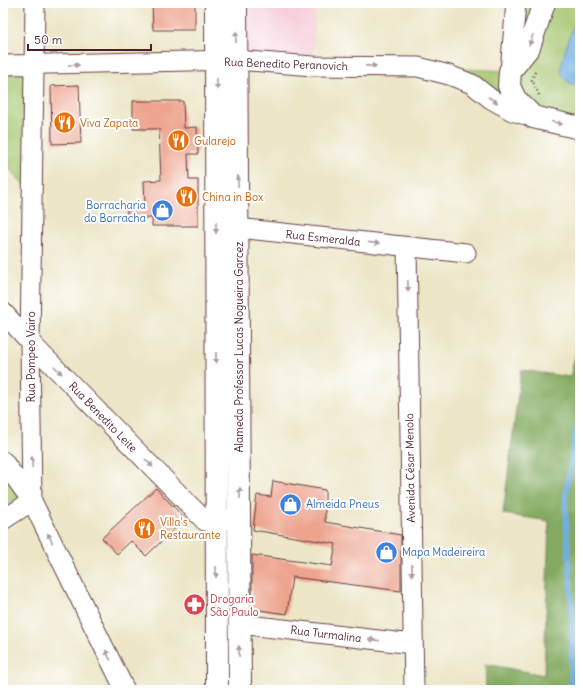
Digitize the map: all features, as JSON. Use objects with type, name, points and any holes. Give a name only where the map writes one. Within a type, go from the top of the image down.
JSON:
[{"type":"main road","name":"Alameda Professor Lucas Nogueira Garcez","points":[[216,3],[226,61],[238,228],[240,690]]},
{"type":"main road","name":"Alameda Professor Lucas Nogueira Garcez","points":[[216,690],[216,540],[210,520],[226,61],[236,3]]},
{"type":"main road","points":[[544,3],[529,47],[510,71],[509,86],[515,99],[539,108],[580,128]]},
{"type":"street","name":"Rua Pompeo Vairo","points":[[35,3],[30,342],[32,502],[125,690]]},
{"type":"street","points":[[510,71],[516,3]]},
{"type":"street","name":"Rua Benedito Peranovich","points":[[3,65],[35,66],[226,61],[313,66],[418,67],[449,75],[472,84],[491,99],[512,111],[539,108]]},
{"type":"street","name":"Rua Esmeralda","points":[[238,228],[466,253]]},
{"type":"street","name":"Avenida César Menolo","points":[[407,247],[414,690]]},
{"type":"street","name":"Rua Benedito Leite","points":[[3,312],[30,342],[210,520]]},
{"type":"street","points":[[3,461],[32,502],[3,520]]},
{"type":"street","points":[[210,520],[240,519]]},
{"type":"street","name":"Rua Turmalina","points":[[239,624],[413,644]]},
{"type":"path","points":[[537,66],[532,80],[539,95],[539,108]]},
{"type":"shaded area","points":[[236,3],[316,3],[313,66],[236,60]]},
{"type":"green space","points":[[516,3],[580,3],[580,128],[418,67],[509,71]]},
{"type":"green space","points":[[3,73],[27,73],[27,188],[3,162]]},
{"type":"green space","points":[[580,337],[580,690],[486,690],[485,664],[544,675],[549,521],[503,514],[521,370],[570,377]]},
{"type":"green space","points":[[3,475],[22,499],[3,513]]},
{"type":"water","points":[[580,9],[580,86],[566,80],[562,75],[561,70],[564,53]]},
{"type":"building","points":[[152,3],[195,3],[195,30],[153,30]]},
{"type":"building","name":"Viva Zapata","points":[[79,85],[81,143],[52,144],[51,86]]},
{"type":"building","points":[[133,101],[183,101],[184,128],[197,127],[198,154],[188,154],[189,180],[198,180],[198,226],[152,226],[152,218],[127,218],[127,204],[145,204],[144,181],[161,180],[159,129],[133,129]]},
{"type":"building","points":[[273,481],[325,490],[325,522],[401,535],[401,591],[292,577],[287,614],[252,609],[252,555],[332,566],[336,544],[253,530],[257,495],[271,497]]},
{"type":"building","name":"Villa's Restaurante","points":[[156,488],[185,519],[146,556],[131,541],[117,554],[102,538]]},
{"type":"waterway","points":[[571,690],[572,610],[565,500],[573,446],[580,415]]},
{"type":"place","name":"Viva Zapata","points":[[64,123]]},
{"type":"place","name":"Gularejo","points":[[179,141]]},
{"type":"place","name":"China in Box","points":[[186,197]]},
{"type":"place","name":"Borracharia do Borracha","points":[[162,211]]},
{"type":"place","name":"Almeida Pneus","points":[[290,504]]},
{"type":"place","name":"Villa's Restaurante","points":[[144,528]]},
{"type":"place","name":"Mapa Madeireira","points":[[386,552]]},
{"type":"place","name":"Drogaria São Paulo","points":[[194,605]]}]
